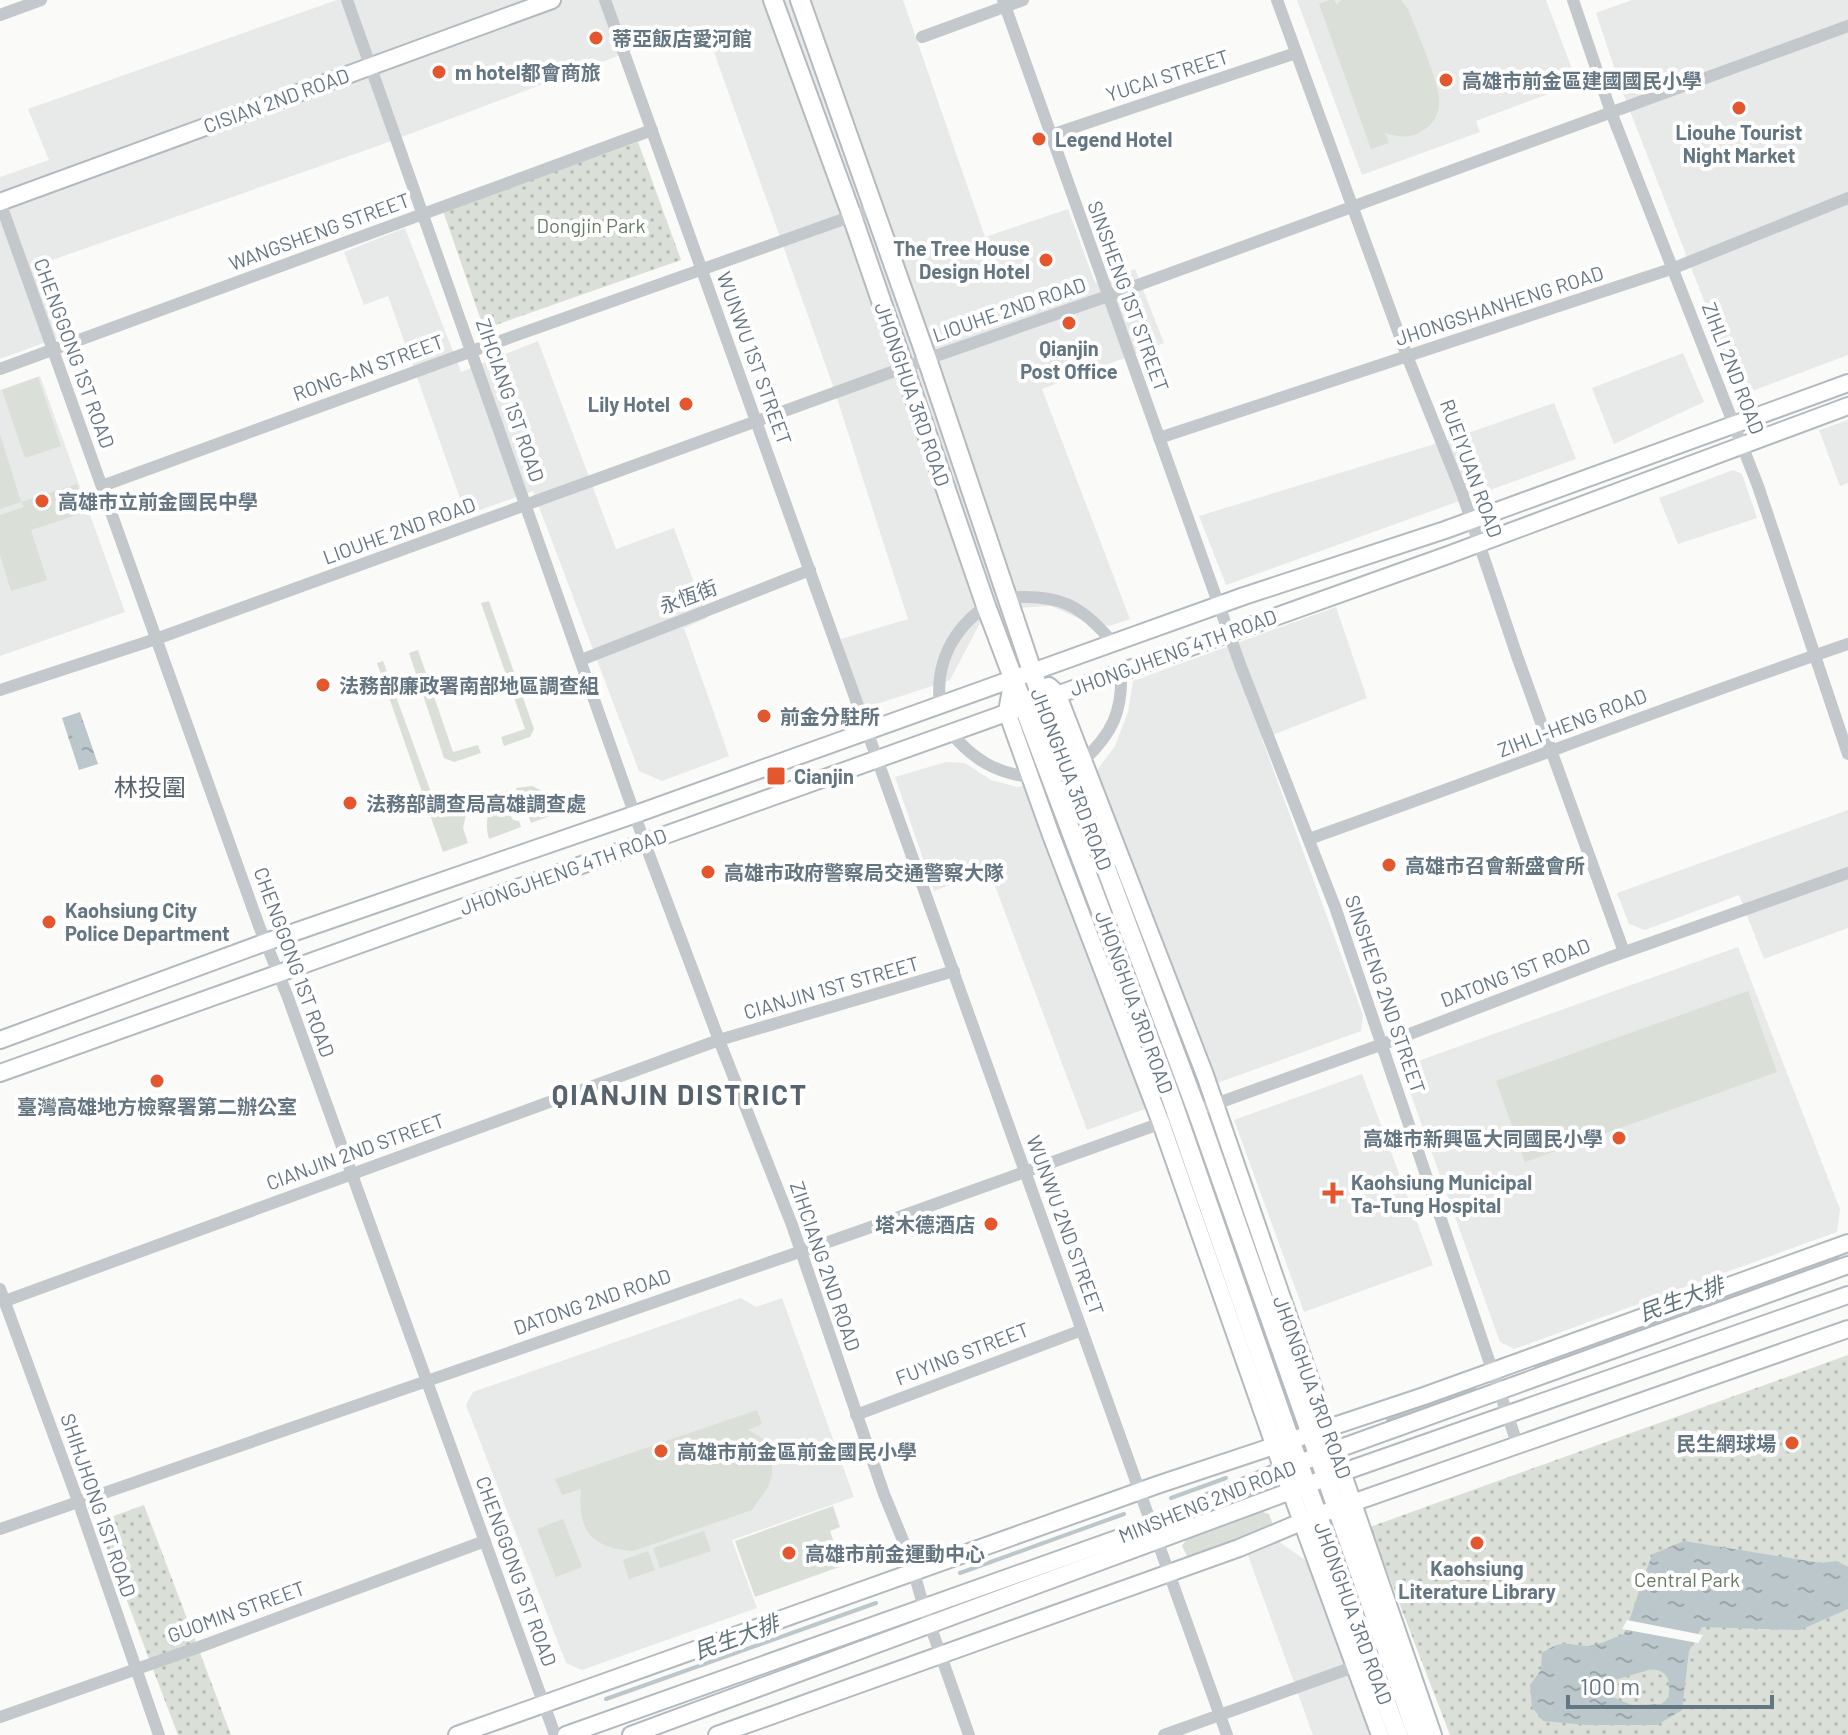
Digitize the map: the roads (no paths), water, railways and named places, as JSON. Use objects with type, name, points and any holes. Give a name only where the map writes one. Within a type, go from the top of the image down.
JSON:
[{"type":"main road","name":"JHONGHUA 3RD ROAD","points":[[773,0],[1013,678],[1041,699],[1197,1111],[1318,1457],[1335,1475],[1346,1505],[1398,1735]]},
{"type":"main road","name":"JHONGHUA 3RD ROAD","points":[[800,0],[875,208],[1032,671],[1170,1120],[1282,1443],[1310,1518],[1417,1735]]},
{"type":"street","points":[[0,15],[41,0]]},
{"type":"street","name":"ZIHCIANG 1ST ROAD","points":[[347,0],[636,814]]},
{"type":"street","name":"CISIAN 2ND ROAD","points":[[0,202],[552,0]]},
{"type":"street","name":"WUNWU 1ST STREET","points":[[605,0],[868,729]]},
{"type":"street","points":[[922,37],[1004,3],[1023,0]]},
{"type":"street","name":"RUEIYUAN ROAD","points":[[1277,0],[1407,356],[1437,426],[1624,952]]},
{"type":"street","name":"ZIHLI 2ND ROAD","points":[[1573,0],[1611,112],[1742,445],[1848,754]]},
{"type":"street","name":"SINSHENG 1ST STREET","points":[[1004,3],[1219,605]]},
{"type":"street","name":"LIOUHE 2ND ROAD","points":[[0,690],[156,639],[1353,208],[1848,26]]},
{"type":"street","name":"YUCAI STREET","points":[[1051,135],[1296,53]]},
{"type":"street","name":"WANGSHENG STREET","points":[[0,369],[652,130]]},
{"type":"street","name":"JHONGSHANHENG ROAD","points":[[1159,438],[1674,268],[1848,198]]},
{"type":"street","name":"CHENGGONG 1ST ROAD","points":[[0,202],[555,1735]]},
{"type":"street","name":"RONG-AN STREET","points":[[102,486],[875,208]]},
{"type":"street","name":"JHONGJHENG 4TH ROAD","points":[[0,1040],[266,942],[636,814],[1219,605],[1471,520],[1848,383]]},
{"type":"street","name":"JHONGJHENG 4TH ROAD","points":[[0,1073],[1479,543],[1848,406]]},
{"type":"street","name":"永恆街","points":[[581,660],[810,570]]},
{"type":"street","points":[[1006,598],[1036,595],[1066,602],[1093,619],[1113,643]]},
{"type":"street","name":"SINSHENG 2ND STREET","points":[[1219,605],[1309,839],[1383,1044],[1518,1446]]},
{"type":"street","points":[[940,704],[941,665],[953,636],[986,606]]},
{"type":"street","name":"ZIHLI-HENG ROAD","points":[[1309,839],[1713,690],[1848,644]]},
{"type":"street","points":[[1082,762],[1100,746],[1111,730],[1121,699],[1121,670]]},
{"type":"street","name":"JHONGHUA 3RD ROAD","points":[[1013,678],[1007,712],[1030,777],[1170,1120]]},
{"type":"street","name":"JHONGHUA 3RD ROAD","points":[[1041,699],[1082,762],[1215,1104],[1336,1451],[1335,1475]]},
{"type":"street","name":"WUNWU 2ND STREET","points":[[868,729],[1227,1735]]},
{"type":"street","points":[[950,732],[980,762],[1010,775],[1030,777]]},
{"type":"street","name":"ZIHCIANG 2ND ROAD","points":[[636,814],[719,1040],[769,1163],[856,1415],[909,1555],[924,1608],[969,1735]]},
{"type":"street","name":"DATONG 1ST ROAD","points":[[1197,1111],[1624,952],[1848,873]]},
{"type":"street","name":"CIANJIN 1ST STREET","points":[[719,1040],[954,971]]},
{"type":"street","name":"CIANJIN 2ND STREET","points":[[2,1295],[351,1174],[719,1040]]},
{"type":"street","name":"DATONG 2ND ROAD","points":[[0,1529],[1197,1111]]},
{"type":"street","points":[[457,1735],[1140,1491],[1491,1372],[1848,1243]]},
{"type":"street","name":"MINSHENG 2ND ROAD","points":[[631,1735],[931,1626],[1156,1534],[1291,1466],[1848,1265]]},
{"type":"street","name":"SHIHJHONG 1ST ROAD","points":[[2,1295],[159,1735]]},
{"type":"street","name":"MINSHENG 2ND ROAD","points":[[566,1735],[924,1608],[1299,1488],[1848,1295]]},
{"type":"street","points":[[717,1735],[1169,1573],[1346,1505],[1848,1329]]},
{"type":"street","name":"FUYING STREET","points":[[856,1415],[1082,1330]]},
{"type":"street","name":"GUOMIN STREET","points":[[0,1717],[485,1541]]},
{"type":"street","points":[[1164,1735],[1379,1658]]},
{"type":"street","name":"JHONGHUA 3RD ROAD","points":[[1379,1658],[1380,1735]]},
{"type":"street","name":"JHONGHUA 3RD ROAD","points":[[1379,1658],[1433,1735]]},
{"type":"water","points":[[80,712],[98,764],[79,770],[62,718]]},
{"type":"water","points":[[1684,1541],[1821,1563],[1837,1561],[1848,1567],[1848,1609],[1800,1630],[1702,1627],[1689,1651],[1682,1710],[1657,1725],[1587,1725],[1543,1721],[1532,1707],[1530,1685],[1541,1670],[1542,1653],[1560,1644],[1591,1646],[1624,1634],[1653,1554]],"holes":[[[1652,1669],[1666,1675],[1669,1683],[1668,1699],[1661,1704],[1632,1705],[1601,1690],[1608,1682]]]},
{"type":"waterway","name":"民生大排","points":[[1536,1367],[1838,1259]]},
{"type":"waterway","name":"民生大排","points":[[1388,1420],[1474,1389]]},
{"type":"waterway","name":"民生大排","points":[[1171,1498],[1226,1478]]},
{"type":"waterway","name":"民生大排","points":[[960,1573],[1124,1514]]},
{"type":"waterway","name":"民生大排","points":[[606,1699],[876,1603]]},
{"type":"place","name":"蒂亞飯店愛河館","points":[[596,38]]},
{"type":"place","name":"m hotel都會商旅","points":[[439,72]]},
{"type":"place","name":"高雄市前金區建國國民小學","points":[[1446,80]]},
{"type":"place","name":"Liouhe Tourist Night Market","points":[[1739,108]]},
{"type":"place","name":"Legend Hotel","points":[[1039,139]]},
{"type":"place","name":"The Tree House Design Hotel","points":[[1046,260]]},
{"type":"place","name":"Qianjin Post Office","points":[[1069,323]]},
{"type":"place","name":"Lily Hotel","points":[[686,404]]},
{"type":"place","name":"高雄市立前金國民中學","points":[[42,501]]},
{"type":"place","name":"法務部廉政署南部地區調查組","points":[[323,685]]},
{"type":"place","name":"前金分駐所","points":[[764,716]]},
{"type":"place","name":"Cianjin","points":[[776,776]]},
{"type":"place","name":"法務部調查局高雄調查處","points":[[350,803]]},
{"type":"place","name":"高雄市召會新盛會所","points":[[1389,865]]},
{"type":"place","name":"高雄市政府警察局交通警察大隊","points":[[708,872]]},
{"type":"place","name":"Kaohsiung City Police Department","points":[[49,922]]},
{"type":"place","name":"臺灣高雄地方檢察署第二辦公室","points":[[157,1081]]},
{"type":"place","name":"高雄市新興區大同國民小學","points":[[1619,1138]]},
{"type":"place","name":"Kaohsiung Municipal Ta-Tung Hospital","points":[[1333,1193]]},
{"type":"place","name":"塔木德酒店","points":[[991,1224]]},
{"type":"place","name":"民生網球場","points":[[1792,1443]]},
{"type":"place","name":"高雄市前金區前金國民小學","points":[[661,1451]]},
{"type":"place","name":"Kaohsiung Literature Library","points":[[1477,1543]]},
{"type":"place","name":"高雄市前金運動中心","points":[[789,1553]]},
{"type":"district","name":"林投圍","points":[[150,786]]},
{"type":"district","name":"QIANJIN DISTRICT","points":[[680,1094]]},
{"type":"park label","name":"Dongjin Park","points":[[591,225]]},
{"type":"park label","name":"Central Park","points":[[1687,1579]]}]
